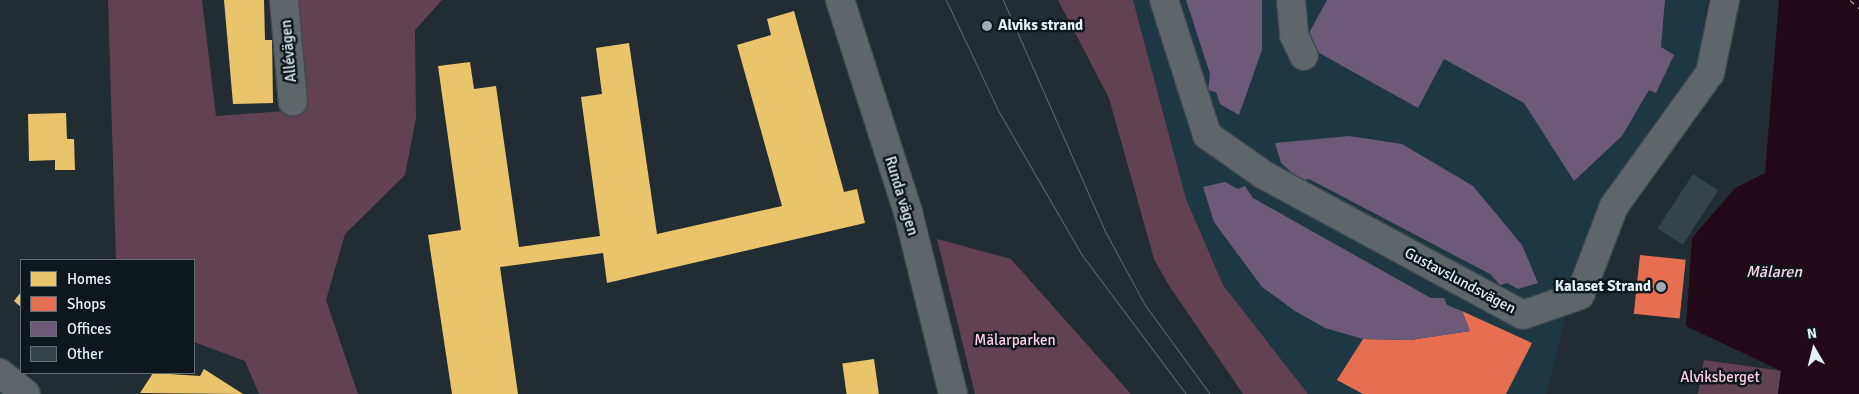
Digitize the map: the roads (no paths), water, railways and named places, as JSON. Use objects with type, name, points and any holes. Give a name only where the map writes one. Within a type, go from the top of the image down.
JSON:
[{"type":"street","name":"Allévägen","points":[[284,0],[294,102]]},
{"type":"street","name":"Runda vägen","points":[[840,0],[908,212],[953,394]]},
{"type":"street","name":"Gustavslundsvägen","points":[[1164,0],[1207,136],[1264,175],[1523,315],[1580,294],[1614,206],[1710,73],[1725,0]]},
{"type":"street","points":[[1291,0],[1294,35],[1304,56]]},
{"type":"street","points":[[0,373],[26,394]]},
{"type":"water","name":"Mälaren","points":[[1779,0],[1859,0],[1859,394],[1778,394],[1781,371],[1686,326],[1692,238],[1735,188],[1765,173]]},
{"type":"tram line","points":[[946,0],[999,112],[1082,255],[1186,394]]},
{"type":"tram line","points":[[1003,0],[1106,233],[1145,305],[1210,394]]},
{"type":"place","name":"Alviks strand","points":[[987,26]]},
{"type":"place","name":"Kalaset Strand","points":[[1661,287]]},
{"type":"park label","name":"Mälarparken","points":[[1015,341]]},
{"type":"park label","name":"Alviksberget","points":[[1720,378]]}]
